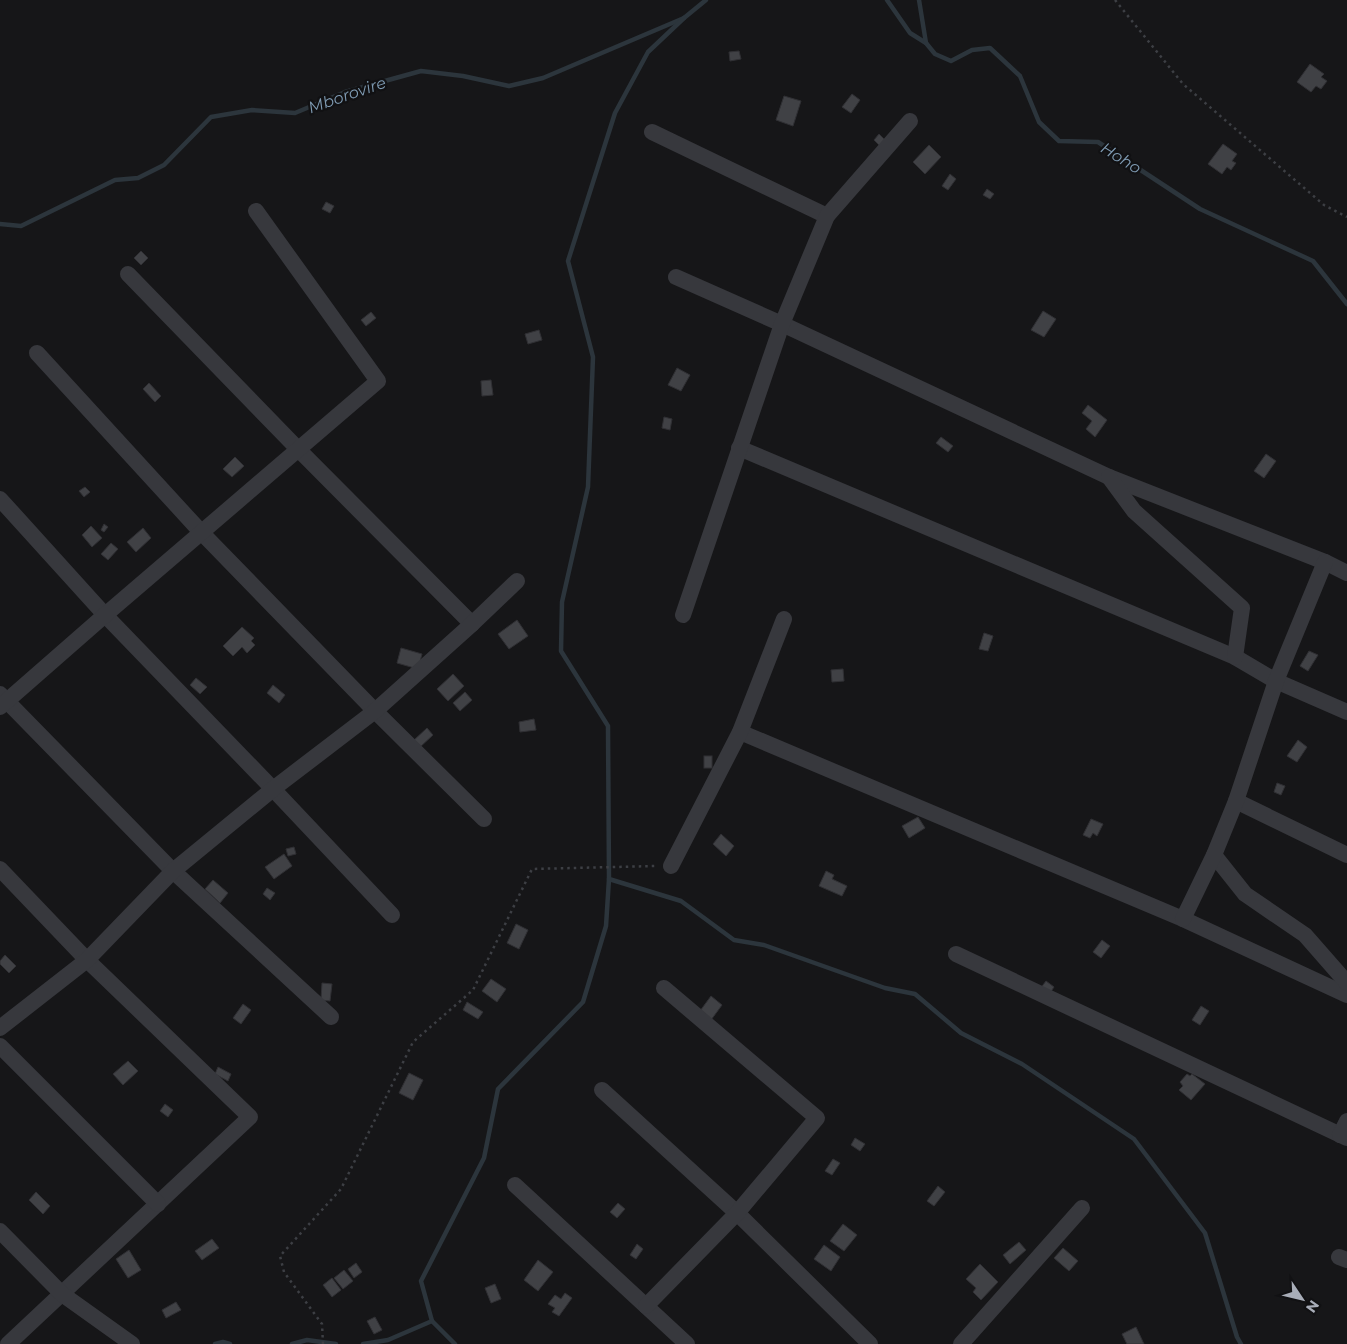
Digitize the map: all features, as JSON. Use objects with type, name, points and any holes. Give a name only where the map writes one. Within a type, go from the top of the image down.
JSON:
[{"type":"street","points":[[683,615],[782,324],[827,216],[910,121]]},
{"type":"street","points":[[652,132],[827,216]]},
{"type":"street","points":[[256,211],[378,381],[2,701],[173,871],[331,1018]]},
{"type":"street","points":[[128,274],[472,624]]},
{"type":"street","points":[[676,277],[782,324],[1109,477],[1325,562],[1347,573]]},
{"type":"street","points":[[37,353],[202,532],[375,711],[484,819]]},
{"type":"street","points":[[739,448],[1235,657],[1276,681],[1347,712]]},
{"type":"street","points":[[1109,477],[1134,511],[1242,608],[1235,657]]},
{"type":"street","points":[[0,499],[105,615],[273,788],[392,915]]},
{"type":"street","points":[[1183,919],[1214,855],[1236,801],[1276,681],[1325,562]]},
{"type":"street","points":[[0,1028],[87,960],[173,871],[273,788],[375,711],[517,581]]},
{"type":"street","points":[[671,866],[740,732],[784,619]]},
{"type":"street","points":[[740,732],[1183,919],[1347,995]]},
{"type":"street","points":[[1236,801],[1347,855]]},
{"type":"street","points":[[1214,855],[1245,894],[1305,935],[1347,983]]},
{"type":"street","points":[[0,869],[87,960],[250,1118],[8,1344]]},
{"type":"street","points":[[956,954],[1345,1132]]},
{"type":"street","points":[[646,1306],[737,1213],[817,1118],[664,988]]},
{"type":"street","points":[[0,1046],[158,1204]]},
{"type":"street","points":[[602,1090],[737,1213],[870,1344]]},
{"type":"street","points":[[515,1185],[687,1344]]},
{"type":"street","points":[[960,1344],[1082,1208]]},
{"type":"street","points":[[0,1231],[62,1294],[132,1344]]},
{"type":"path","points":[[1115,0],[1183,84],[1324,205],[1347,217]]},
{"type":"path","points":[[322,1344],[322,1324],[284,1272],[280,1256],[341,1189],[414,1042],[473,990],[532,869],[671,866]]},
{"type":"building","points":[[739,51],[741,59],[730,61],[729,52]]},
{"type":"building","points":[[1310,64],[1324,74],[1321,77],[1327,81],[1321,89],[1316,86],[1311,92],[1297,82]]},
{"type":"building","points":[[852,94],[860,100],[851,113],[842,107]]},
{"type":"building","points":[[784,96],[801,101],[793,126],[776,120]]},
{"type":"building","points":[[879,134],[887,142],[881,147],[874,140]]},
{"type":"building","points":[[1223,144],[1237,154],[1232,161],[1236,163],[1231,170],[1227,167],[1222,174],[1208,164]]},
{"type":"building","points":[[929,145],[941,157],[925,174],[913,162]]},
{"type":"building","points":[[950,174],[956,179],[948,190],[942,186]]},
{"type":"building","points":[[987,189],[994,194],[990,199],[983,195]]},
{"type":"building","points":[[326,202],[334,206],[330,213],[322,209]]},
{"type":"building","points":[[141,251],[148,258],[141,265],[134,258]]},
{"type":"building","points":[[1043,311],[1056,319],[1044,337],[1031,330]]},
{"type":"building","points":[[371,312],[376,318],[366,326],[361,320]]},
{"type":"building","points":[[539,330],[542,340],[528,344],[525,334]]},
{"type":"building","points":[[677,368],[690,375],[681,391],[668,385]]},
{"type":"building","points":[[491,380],[493,395],[482,396],[481,381]]},
{"type":"building","points":[[149,383],[161,396],[155,402],[143,389]]},
{"type":"building","points":[[1088,405],[1107,420],[1095,437],[1086,429],[1092,421],[1082,413]]},
{"type":"building","points":[[664,417],[672,419],[670,430],[662,428]]},
{"type":"building","points":[[941,437],[953,446],[948,452],[936,443]]},
{"type":"building","points":[[1266,454],[1276,461],[1264,478],[1254,471]]},
{"type":"building","points":[[235,457],[244,466],[232,477],[223,469]]},
{"type":"building","points":[[85,487],[90,492],[84,497],[79,491]]},
{"type":"building","points":[[104,524],[108,527],[104,532],[101,530]]},
{"type":"building","points":[[91,526],[102,538],[92,547],[82,535]]},
{"type":"building","points":[[143,528],[151,538],[136,552],[127,542]]},
{"type":"building","points":[[111,543],[118,549],[108,560],[101,554]]},
{"type":"building","points":[[517,620],[528,636],[509,649],[498,634]]},
{"type":"building","points":[[242,627],[254,638],[251,641],[255,645],[247,653],[242,647],[233,656],[223,646]]},
{"type":"building","points":[[984,633],[993,636],[988,651],[979,649]]},
{"type":"building","points":[[401,648],[422,654],[418,669],[397,663]]},
{"type":"building","points":[[1309,651],[1318,655],[1308,671],[1300,666]]},
{"type":"building","points":[[843,669],[844,681],[832,682],[831,670]]},
{"type":"building","points":[[453,674],[464,686],[448,701],[437,689]]},
{"type":"building","points":[[196,678],[207,687],[200,694],[190,685]]},
{"type":"building","points":[[273,685],[285,695],[279,703],[267,693]]},
{"type":"building","points":[[465,692],[472,700],[460,711],[453,703]]},
{"type":"building","points":[[534,719],[536,730],[520,732],[519,722]]},
{"type":"building","points":[[427,728],[433,735],[419,748],[413,741]]},
{"type":"building","points":[[1298,740],[1307,747],[1297,762],[1287,756]]},
{"type":"building","points":[[704,756],[712,756],[712,768],[704,768]]},
{"type":"building","points":[[1277,783],[1285,786],[1281,795],[1274,792]]},
{"type":"building","points":[[918,817],[925,828],[909,838],[902,826]]},
{"type":"building","points":[[1091,819],[1103,824],[1097,836],[1093,833],[1090,838],[1083,835]]},
{"type":"building","points":[[721,834],[734,846],[726,856],[713,844]]},
{"type":"building","points":[[294,847],[296,854],[288,856],[286,849]]},
{"type":"building","points":[[284,854],[292,866],[274,879],[265,867]]},
{"type":"building","points":[[826,871],[834,875],[832,879],[847,886],[842,896],[819,886]]},
{"type":"building","points":[[213,880],[228,893],[220,903],[205,889]]},
{"type":"building","points":[[267,888],[275,893],[270,900],[263,894]]},
{"type":"building","points":[[516,924],[528,930],[519,949],[507,943]]},
{"type":"building","points":[[1102,940],[1110,946],[1101,958],[1093,952]]},
{"type":"building","points":[[5,955],[16,966],[9,973],[0,964]]},
{"type":"building","points":[[491,979],[506,989],[497,1002],[482,991]]},
{"type":"building","points":[[1046,981],[1054,987],[1045,1000],[1037,993]]},
{"type":"building","points":[[322,983],[332,984],[330,1001],[321,1000]]},
{"type":"building","points":[[711,996],[722,1005],[711,1020],[700,1011]]},
{"type":"building","points":[[467,1002],[483,1012],[478,1019],[463,1010]]},
{"type":"building","points":[[243,1004],[251,1010],[241,1024],[233,1018]]},
{"type":"building","points":[[1201,1006],[1209,1011],[1200,1025],[1192,1020]]},
{"type":"building","points":[[128,1061],[138,1071],[123,1085],[113,1074]]},
{"type":"building","points":[[218,1067],[231,1074],[228,1081],[215,1074]]},
{"type":"building","points":[[409,1073],[423,1080],[413,1100],[399,1093]]},
{"type":"building","points":[[1187,1074],[1190,1076],[1192,1074],[1205,1084],[1191,1100],[1179,1090],[1183,1086],[1180,1082]]},
{"type":"building","points":[[165,1104],[173,1110],[168,1117],[160,1111]]},
{"type":"building","points":[[855,1138],[865,1144],[860,1151],[851,1145]]},
{"type":"building","points":[[833,1159],[840,1163],[832,1175],[825,1171]]},
{"type":"building","points":[[938,1186],[945,1192],[934,1206],[927,1201]]},
{"type":"building","points":[[36,1192],[50,1206],[43,1214],[29,1200]]},
{"type":"building","points":[[618,1203],[625,1209],[617,1218],[610,1212]]},
{"type":"building","points":[[843,1224],[857,1235],[844,1251],[830,1241]]},
{"type":"building","points":[[212,1239],[219,1248],[202,1260],[195,1251]]},
{"type":"building","points":[[1019,1242],[1026,1250],[1010,1264],[1003,1255]]},
{"type":"building","points":[[637,1244],[643,1249],[636,1259],[630,1255]]},
{"type":"building","points":[[824,1245],[840,1257],[831,1271],[814,1259]]},
{"type":"building","points":[[1063,1248],[1078,1261],[1069,1271],[1054,1258]]},
{"type":"building","points":[[129,1250],[141,1270],[128,1278],[116,1259]]},
{"type":"building","points":[[538,1260],[553,1272],[538,1291],[524,1280]]},
{"type":"building","points":[[356,1263],[362,1272],[354,1278],[348,1269]]},
{"type":"building","points":[[980,1264],[998,1282],[981,1300],[973,1292],[976,1288],[966,1279]]},
{"type":"building","points":[[344,1270],[353,1281],[343,1289],[334,1278]]},
{"type":"building","points":[[332,1278],[341,1290],[332,1297],[323,1285]]},
{"type":"building","points":[[495,1284],[501,1299],[491,1303],[485,1288]]},
{"type":"building","points":[[565,1293],[572,1298],[559,1316],[552,1312],[555,1308],[548,1304],[555,1295],[561,1299]]},
{"type":"building","points":[[176,1302],[181,1310],[166,1318],[162,1310]]},
{"type":"building","points":[[375,1317],[382,1330],[374,1334],[367,1321]]},
{"type":"building","points":[[1136,1327],[1144,1344],[1127,1344],[1122,1334]]},
{"type":"waterway","name":"Mborovire","points":[[0,224],[21,226],[115,180],[138,178],[164,165],[211,117],[252,110],[295,113],[345,92],[421,71],[463,76],[509,86],[543,78],[684,18],[706,0]]},
{"type":"waterway","name":"Mborovire","points":[[887,0],[910,33],[926,43]]},
{"type":"waterway","name":"Hoho","points":[[919,0],[926,43],[935,54],[951,61],[972,50],[990,48],[1020,76],[1039,122],[1059,141],[1098,142],[1200,209],[1313,261],[1347,304]]},
{"type":"waterway","points":[[455,1344],[432,1321],[421,1281],[484,1158],[498,1089],[583,1002],[606,926],[609,879],[608,726],[561,651],[562,602],[588,487],[593,357],[568,261],[615,113],[648,52],[684,18]]},
{"type":"waterway","points":[[609,879],[681,901],[734,940],[764,945],[885,988],[915,994],[961,1033],[1022,1064],[1134,1139],[1205,1233],[1237,1337],[1241,1344]]},
{"type":"waterway","points":[[363,1344],[388,1340],[432,1321]]},
{"type":"waterway","points":[[292,1344],[307,1340],[336,1344]]},
{"type":"waterway","points":[[215,1344],[223,1342],[230,1344]]}]
